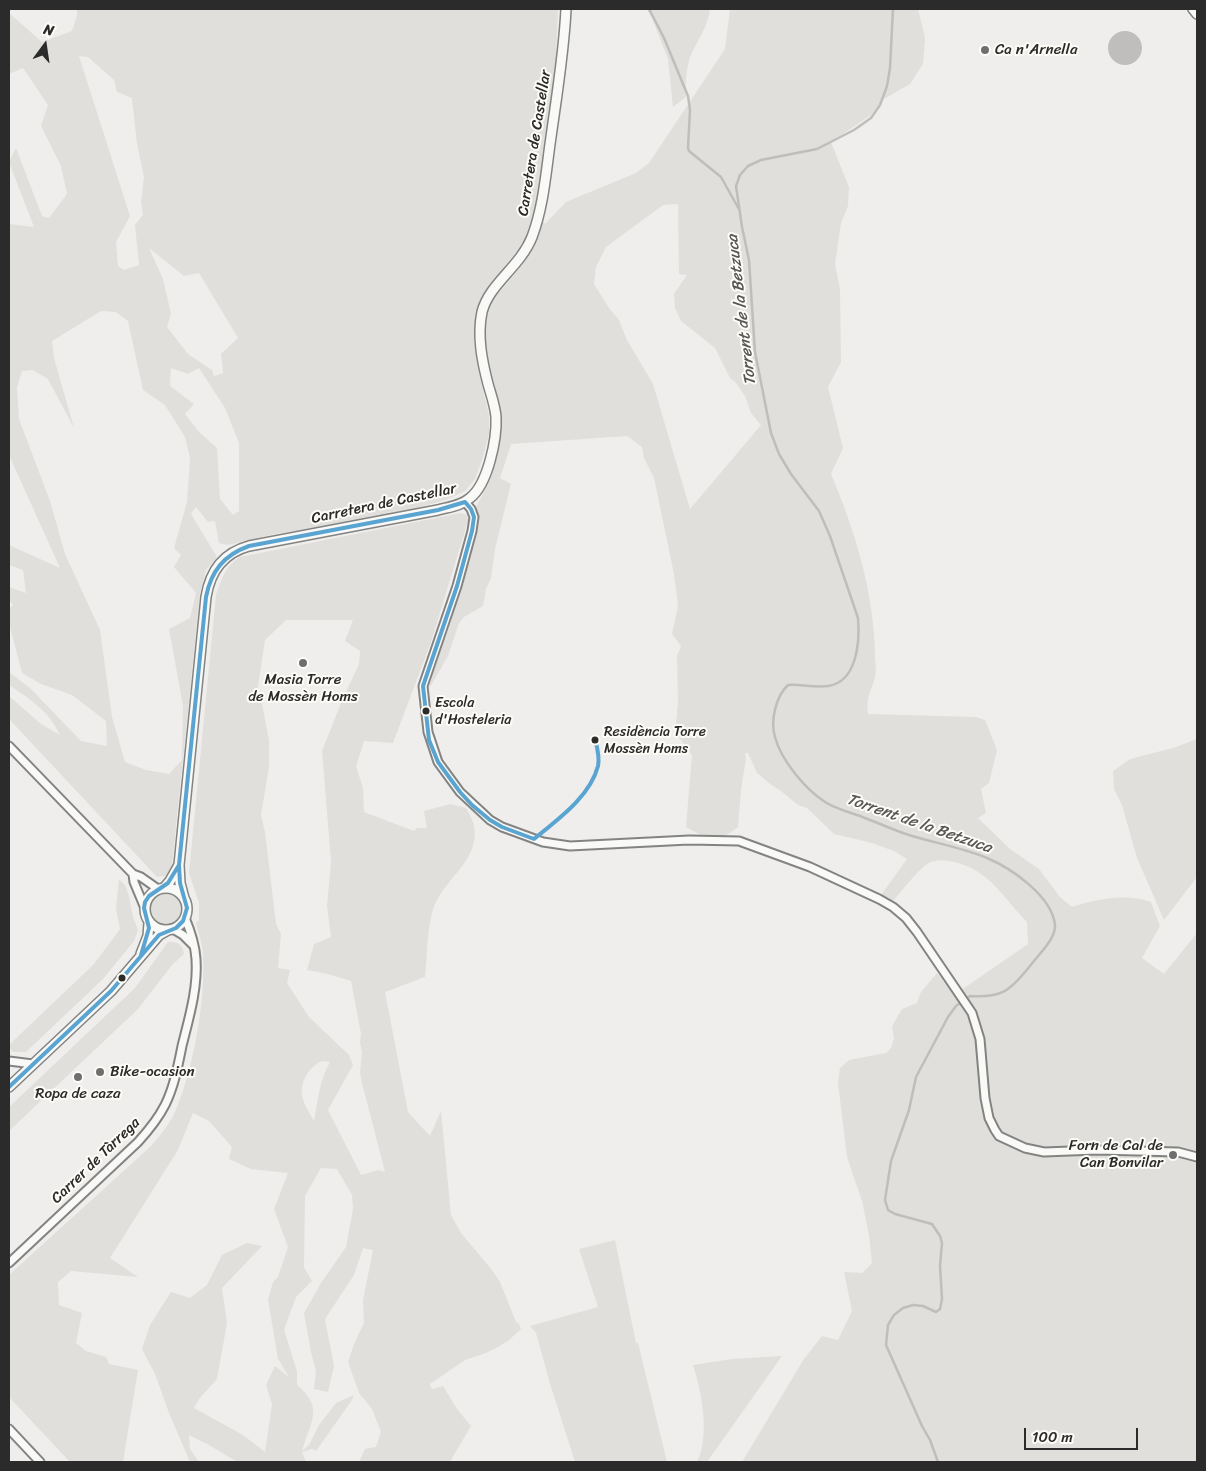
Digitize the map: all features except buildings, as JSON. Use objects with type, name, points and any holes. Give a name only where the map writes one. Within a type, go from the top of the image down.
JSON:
[{"type":"street","name":"Carretera de Castellar","points":[[184,898],[180,883],[179,865],[206,597],[213,574],[220,563],[232,553],[248,546],[438,510],[464,502],[477,491],[484,477],[492,451],[496,426],[494,404],[482,356],[480,330],[482,312],[489,294],[521,258],[530,240],[540,211],[560,78],[566,9]]},
{"type":"street","points":[[1193,9],[1197,14]]},
{"type":"street","points":[[464,502],[471,509],[474,518],[472,531],[457,586],[423,686],[424,700],[429,740],[438,762],[460,792],[490,820],[502,828],[519,834],[554,844],[570,846],[689,840],[734,841],[810,867],[879,899],[901,913],[917,932],[971,1011],[980,1039],[985,1098],[989,1118],[999,1136],[1035,1151],[1178,1152],[1197,1157]]},
{"type":"street","points":[[9,746],[132,874],[161,888],[175,890],[184,898],[187,908],[185,918],[179,926],[159,935],[111,992],[9,1087]]},
{"type":"street","name":"Carretera de Castellar","points":[[161,888],[173,877],[179,865]]},
{"type":"street","points":[[132,874],[149,923],[159,930],[170,930],[182,935],[193,945]]},
{"type":"street","points":[[144,906],[150,894],[161,888]]},
{"type":"street","name":"Carrer de Tàrrega","points":[[9,1263],[138,1142],[154,1124],[162,1111],[172,1090],[190,1013],[196,969],[196,955],[192,936],[185,918]]},
{"type":"street","points":[[141,955],[148,936],[149,923]]},
{"type":"street","points":[[9,1061],[33,1064]]},
{"type":"street","points":[[9,1429],[40,1462]]},
{"type":"shaded area","points":[[77,9],[558,9],[555,82],[548,118],[537,210],[545,224],[566,202],[636,173],[649,163],[725,49],[730,9],[918,9],[925,38],[923,64],[910,84],[882,100],[871,115],[831,142],[849,187],[848,206],[841,223],[835,264],[840,289],[841,362],[828,387],[843,448],[831,474],[848,517],[862,562],[871,608],[876,672],[868,699],[868,714],[976,717],[985,720],[997,750],[989,783],[981,789],[986,813],[978,818],[1010,849],[1039,869],[1060,897],[1072,907],[1111,898],[1141,899],[1151,902],[1160,926],[1142,958],[1164,974],[1197,933],[1197,1462],[742,1462],[804,1359],[822,1336],[838,1340],[852,1311],[844,1272],[862,1273],[872,1263],[862,1201],[847,1157],[838,1083],[840,1068],[849,1060],[886,1053],[891,1048],[894,1038],[892,1026],[902,1009],[917,1003],[921,992],[937,973],[954,995],[1028,944],[1027,922],[987,878],[977,871],[951,861],[944,860],[927,864],[893,901],[881,895],[907,859],[894,851],[872,843],[834,834],[807,808],[798,805],[757,773],[748,753],[745,753],[746,759],[738,827],[722,838],[701,835],[686,827],[692,755],[678,736],[676,724],[678,702],[677,656],[681,646],[672,634],[678,606],[674,574],[654,478],[644,458],[642,447],[627,436],[511,444],[500,478],[511,484],[495,549],[491,578],[486,589],[483,606],[464,617],[459,623],[448,656],[429,689],[449,628],[479,518],[475,508],[491,477],[499,445],[484,336],[485,322],[495,297],[520,267],[511,262],[485,291],[476,313],[474,339],[478,369],[489,415],[489,434],[475,479],[465,491],[448,499],[400,513],[275,534],[228,545],[219,543],[215,521],[208,522],[196,507],[191,514],[217,557],[206,570],[200,594],[172,866],[166,876],[157,877],[9,719],[9,696],[41,724],[60,735],[45,712],[9,685],[9,672],[30,688],[81,741],[107,746],[106,721],[72,695],[41,684],[22,673],[9,623],[9,609],[13,605],[9,600],[9,587],[26,593],[23,570],[9,565],[9,545],[60,568],[9,455],[9,224],[34,227],[9,162],[16,148],[42,216],[49,218],[67,194],[61,166],[41,126],[48,105],[23,68],[9,74],[9,13],[42,42],[72,31],[77,16]],"holes":[[[79,56],[88,57],[114,80],[117,92],[132,98],[137,144],[144,177],[141,202],[143,215],[135,225],[139,265],[124,270],[118,266],[116,242],[130,216]],[[678,204],[679,274],[687,275],[674,294],[675,308],[681,321],[715,348],[730,378],[745,396],[751,413],[761,425],[690,509],[653,384],[627,340],[619,320],[594,284],[596,267],[606,247],[663,205]],[[149,248],[184,276],[199,273],[238,338],[221,354],[223,373],[214,376],[212,370],[188,354],[167,327],[171,314],[163,279]],[[101,311],[116,312],[128,321],[143,390],[165,405],[185,437],[190,458],[187,502],[174,548],[181,555],[174,567],[196,593],[190,618],[169,629],[183,706],[182,760],[169,774],[146,770],[125,762],[112,717],[100,630],[65,554],[50,501],[19,419],[17,388],[22,371],[33,370],[48,379],[74,428],[54,358],[52,341]],[[171,368],[188,374],[199,368],[225,408],[239,443],[239,511],[233,515],[220,499],[217,448],[199,432],[185,414],[194,404],[170,386]]]},
{"type":"shaded area","points":[[647,9],[710,9],[705,28],[690,57],[686,77],[686,97],[673,107],[668,59]]},
{"type":"shaded area","points":[[1125,31],[1132,32],[1137,36],[1141,41],[1141,55],[1137,60],[1132,64],[1125,65],[1118,64],[1113,60],[1109,55],[1108,48],[1109,41],[1113,36],[1118,32]]},
{"type":"shaded area","points":[[461,513],[467,515],[468,521],[431,642],[393,743],[364,741],[356,766],[363,788],[364,812],[414,831],[417,828],[427,828],[424,811],[450,804],[466,808],[474,826],[475,839],[472,850],[436,901],[432,913],[425,977],[385,992],[408,1112],[430,1136],[441,1111],[451,1215],[461,1233],[500,1282],[516,1322],[521,1329],[498,1347],[465,1360],[430,1384],[432,1389],[443,1386],[457,1409],[471,1426],[451,1462],[359,1462],[365,1449],[376,1447],[381,1432],[372,1409],[359,1393],[348,1362],[364,1323],[363,1300],[373,1250],[363,1248],[354,1275],[325,1319],[334,1366],[328,1392],[314,1389],[316,1371],[304,1313],[321,1283],[346,1247],[353,1209],[352,1195],[337,1169],[321,1168],[305,1196],[304,1267],[312,1281],[296,1297],[284,1330],[297,1371],[297,1385],[306,1393],[313,1408],[313,1416],[302,1451],[309,1445],[319,1425],[336,1403],[354,1395],[352,1400],[316,1451],[312,1449],[302,1452],[306,1462],[237,1462],[189,1435],[190,1449],[199,1462],[190,1462],[155,1374],[142,1349],[150,1325],[171,1292],[190,1298],[207,1285],[222,1255],[247,1243],[262,1246],[222,1288],[227,1323],[217,1379],[199,1399],[194,1408],[243,1435],[265,1452],[272,1404],[266,1385],[275,1366],[289,1377],[278,1359],[268,1300],[273,1282],[278,1277],[288,1247],[274,1209],[288,1173],[251,1169],[229,1159],[232,1147],[209,1121],[193,1113],[178,1150],[110,1258],[138,1277],[71,1271],[58,1282],[59,1305],[82,1313],[76,1343],[86,1351],[106,1357],[109,1364],[138,1370],[123,1462],[70,1462],[9,1397],[9,1275],[151,1146],[172,1118],[186,1082],[200,1016],[202,994],[203,952],[196,922],[199,921],[199,903],[189,873],[216,595],[227,569],[240,557]],"holes":[[[286,620],[353,620],[345,641],[360,651],[359,664],[322,751],[331,861],[327,906],[331,937],[314,944],[307,970],[351,981],[361,1034],[360,1073],[385,1172],[378,1170],[361,1175],[328,1110],[353,1065],[349,1055],[309,1017],[287,983],[290,970],[278,968],[281,934],[276,924],[265,832],[261,815],[269,767],[269,740],[260,694],[257,693],[265,640]],[[322,1061],[330,1062],[321,1084],[314,1121],[304,1101],[302,1090],[304,1079],[310,1070]]]},
{"type":"shaded area","points":[[1197,739],[1197,877],[1164,920],[1137,858],[1122,805],[1114,789],[1113,771],[1130,759],[1173,748]]},
{"type":"shaded area","points":[[119,879],[125,885],[138,930],[134,941],[103,979],[26,1052],[13,1052],[9,1045],[93,965],[120,929],[116,908]]},
{"type":"shaded area","points":[[166,893],[172,894],[177,898],[181,903],[181,915],[177,920],[172,924],[166,925],[160,924],[155,920],[151,915],[150,909],[151,903],[155,898],[160,894]]},
{"type":"shaded area","points":[[168,942],[179,944],[184,954],[172,965],[138,1009],[9,1131],[9,1107],[135,988]]},
{"type":"shaded area","points":[[615,1240],[636,1343],[638,1343],[667,1462],[575,1462],[536,1333],[530,1326],[598,1307],[579,1249]]},
{"type":"shaded area","points":[[782,1356],[707,1462],[697,1462],[701,1452],[704,1427],[702,1401],[693,1365],[732,1359]]},
{"type":"waterway","points":[[649,9],[664,38],[688,96],[690,110],[689,151],[721,177],[740,211]]},
{"type":"waterway","name":"Torrent de la Betzuca","points":[[893,9],[890,68],[887,86],[880,105],[871,118],[854,130],[817,149],[761,160],[748,166],[740,175],[736,186],[749,260],[755,352],[771,433],[779,454],[791,474],[819,511],[830,536],[858,618],[855,660],[845,677],[838,683],[828,686],[788,685],[780,696],[775,709],[773,724],[778,746],[788,764],[802,782],[825,802],[900,832],[967,851],[997,863],[1029,884],[1046,904],[1052,914],[1055,925],[1053,936],[1046,947],[1017,982],[998,994],[970,996],[956,1006],[948,1017],[916,1077],[909,1110],[891,1161],[885,1200],[888,1210],[895,1214],[932,1224],[942,1243],[940,1266],[942,1299],[940,1309],[936,1312],[923,1306],[913,1305],[903,1308],[894,1315],[888,1325],[886,1345],[930,1440],[938,1462]]},
{"type":"transit line","points":[[9,1087],[111,991],[159,935],[176,928],[183,921],[187,908],[180,883],[179,865],[206,597],[215,572],[232,554],[249,546],[438,510],[465,502],[471,509],[474,517],[472,531],[457,586],[423,686],[429,740],[438,762],[460,792],[490,820],[502,827],[534,839],[572,807],[588,788],[599,763],[595,739]]},
{"type":"transit line","points":[[141,955],[149,928],[144,908],[145,902],[149,896],[168,883],[179,865]]},
{"type":"place","name":"Ca n'Arnella","points":[[985,50]]},
{"type":"place","name":"Masia Torre de Mossèn Homs","points":[[303,663]]},
{"type":"place","name":"Escola d'Hosteleria","points":[[426,711]]},
{"type":"place","name":"Residència Torre Mossèn Homs","points":[[595,740]]},
{"type":"place","name":"Bike-ocasion","points":[[100,1072]]},
{"type":"place","name":"Ropa de caza","points":[[78,1077]]},
{"type":"place","name":"Forn de Cal de Can Bonvilar","points":[[1173,1155]]}]
